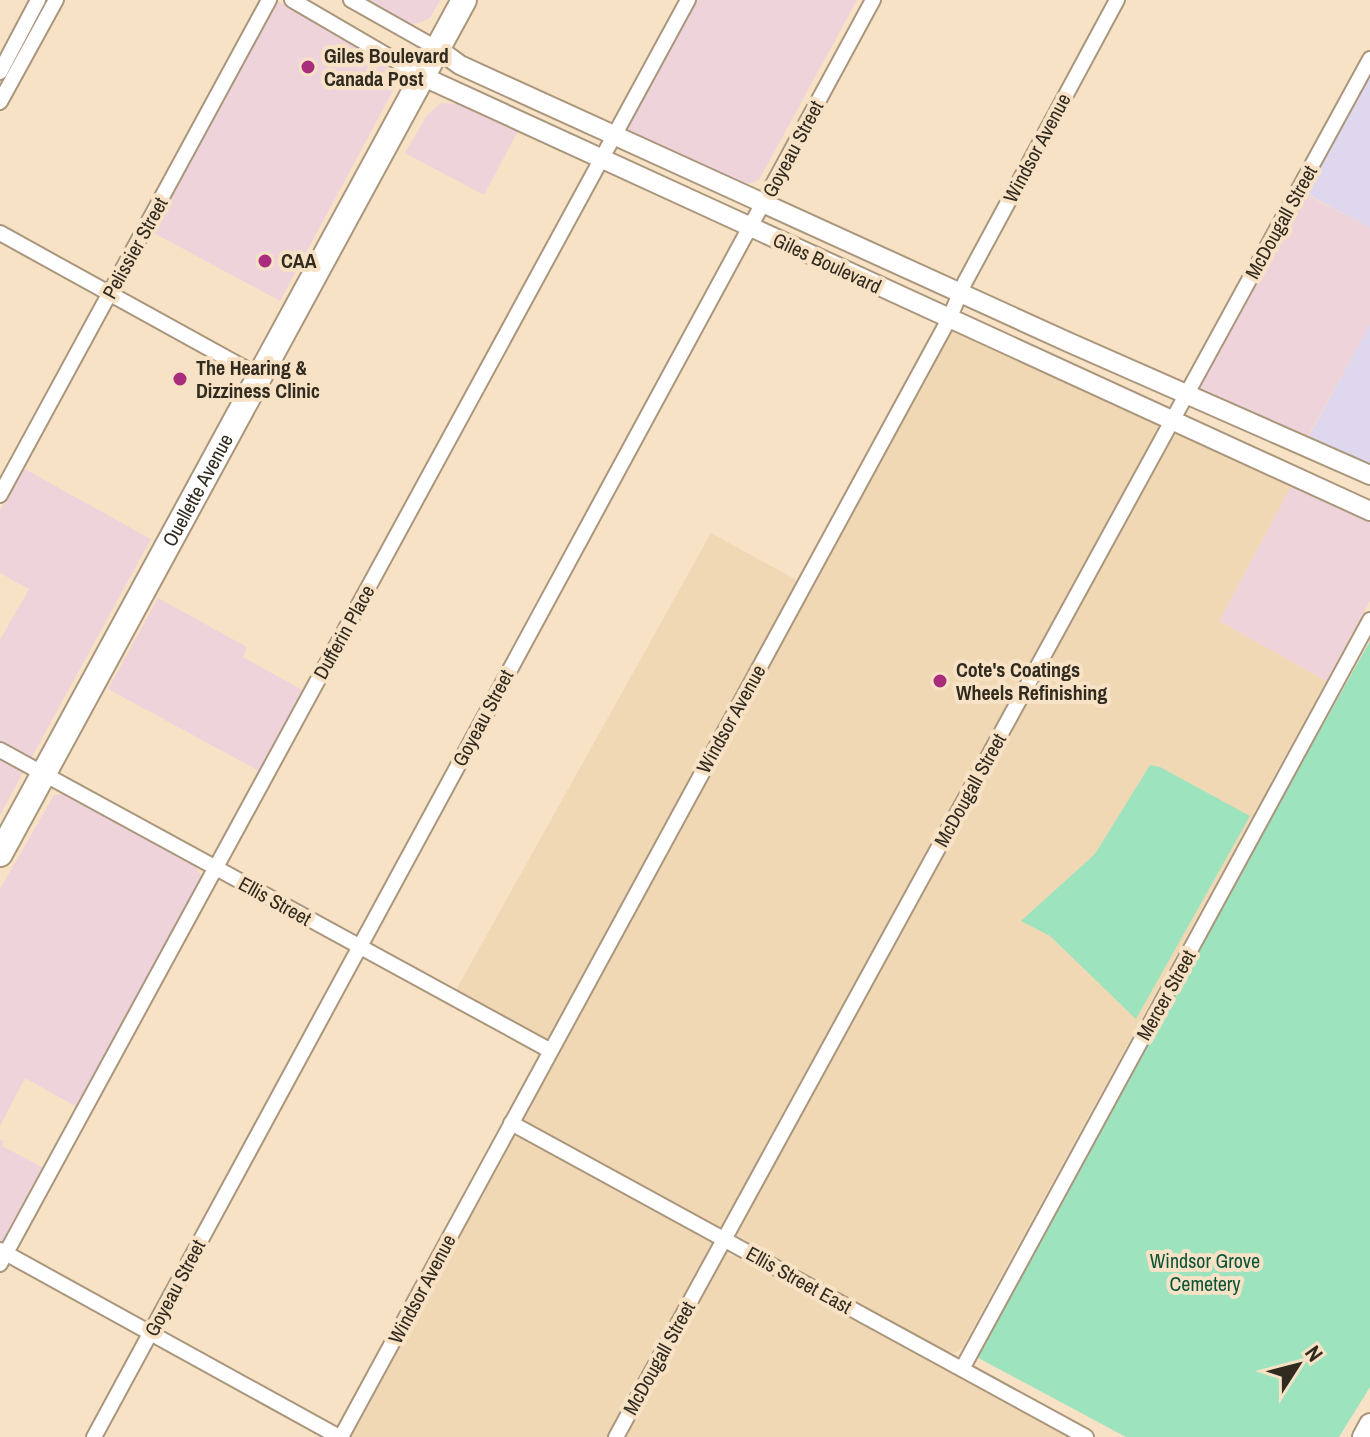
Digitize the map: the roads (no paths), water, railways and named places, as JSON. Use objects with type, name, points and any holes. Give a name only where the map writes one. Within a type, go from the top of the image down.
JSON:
[{"type":"main road","name":"Ouellette Avenue","points":[[0,854],[464,0]]},
{"type":"main road","points":[[1363,1437],[1370,1424]]},
{"type":"street","points":[[0,72],[38,0]]},
{"type":"street","points":[[0,102],[56,0]]},
{"type":"street","name":"Pelissier Street","points":[[0,495],[269,0]]},
{"type":"street","name":"Giles Boulevard","points":[[292,0],[424,77],[1370,511]]},
{"type":"street","name":"Giles Boulevard","points":[[351,0],[438,49],[460,65],[1370,475]]},
{"type":"street","name":"Dufferin Place","points":[[2,1256],[688,0]]},
{"type":"street","name":"Goyeau Street","points":[[94,1437],[873,0]]},
{"type":"street","name":"Windsor Avenue","points":[[340,1437],[949,319],[960,292],[1117,0]]},
{"type":"street","name":"McDougall Street","points":[[616,1437],[1370,59]]},
{"type":"street","points":[[0,233],[259,376]]},
{"type":"street","name":"Mercer Street","points":[[962,1369],[1370,620]]},
{"type":"street","name":"Ellis Street","points":[[0,750],[551,1051]]},
{"type":"street","name":"Ellis Street East","points":[[511,1123],[1086,1437]]},
{"type":"street","points":[[2,1256],[151,1333],[340,1437]]},
{"type":"place","name":"Giles Boulevard Canada Post","points":[[308,67]]},
{"type":"place","name":"CAA","points":[[265,261]]},
{"type":"place","name":"The Hearing & Dizziness Clinic","points":[[180,379]]},
{"type":"place","name":"Cote's Coatings Wheels Refinishing","points":[[940,681]]},
{"type":"park label","name":"Windsor Grove Cemetery","points":[[1205,1272]]}]
